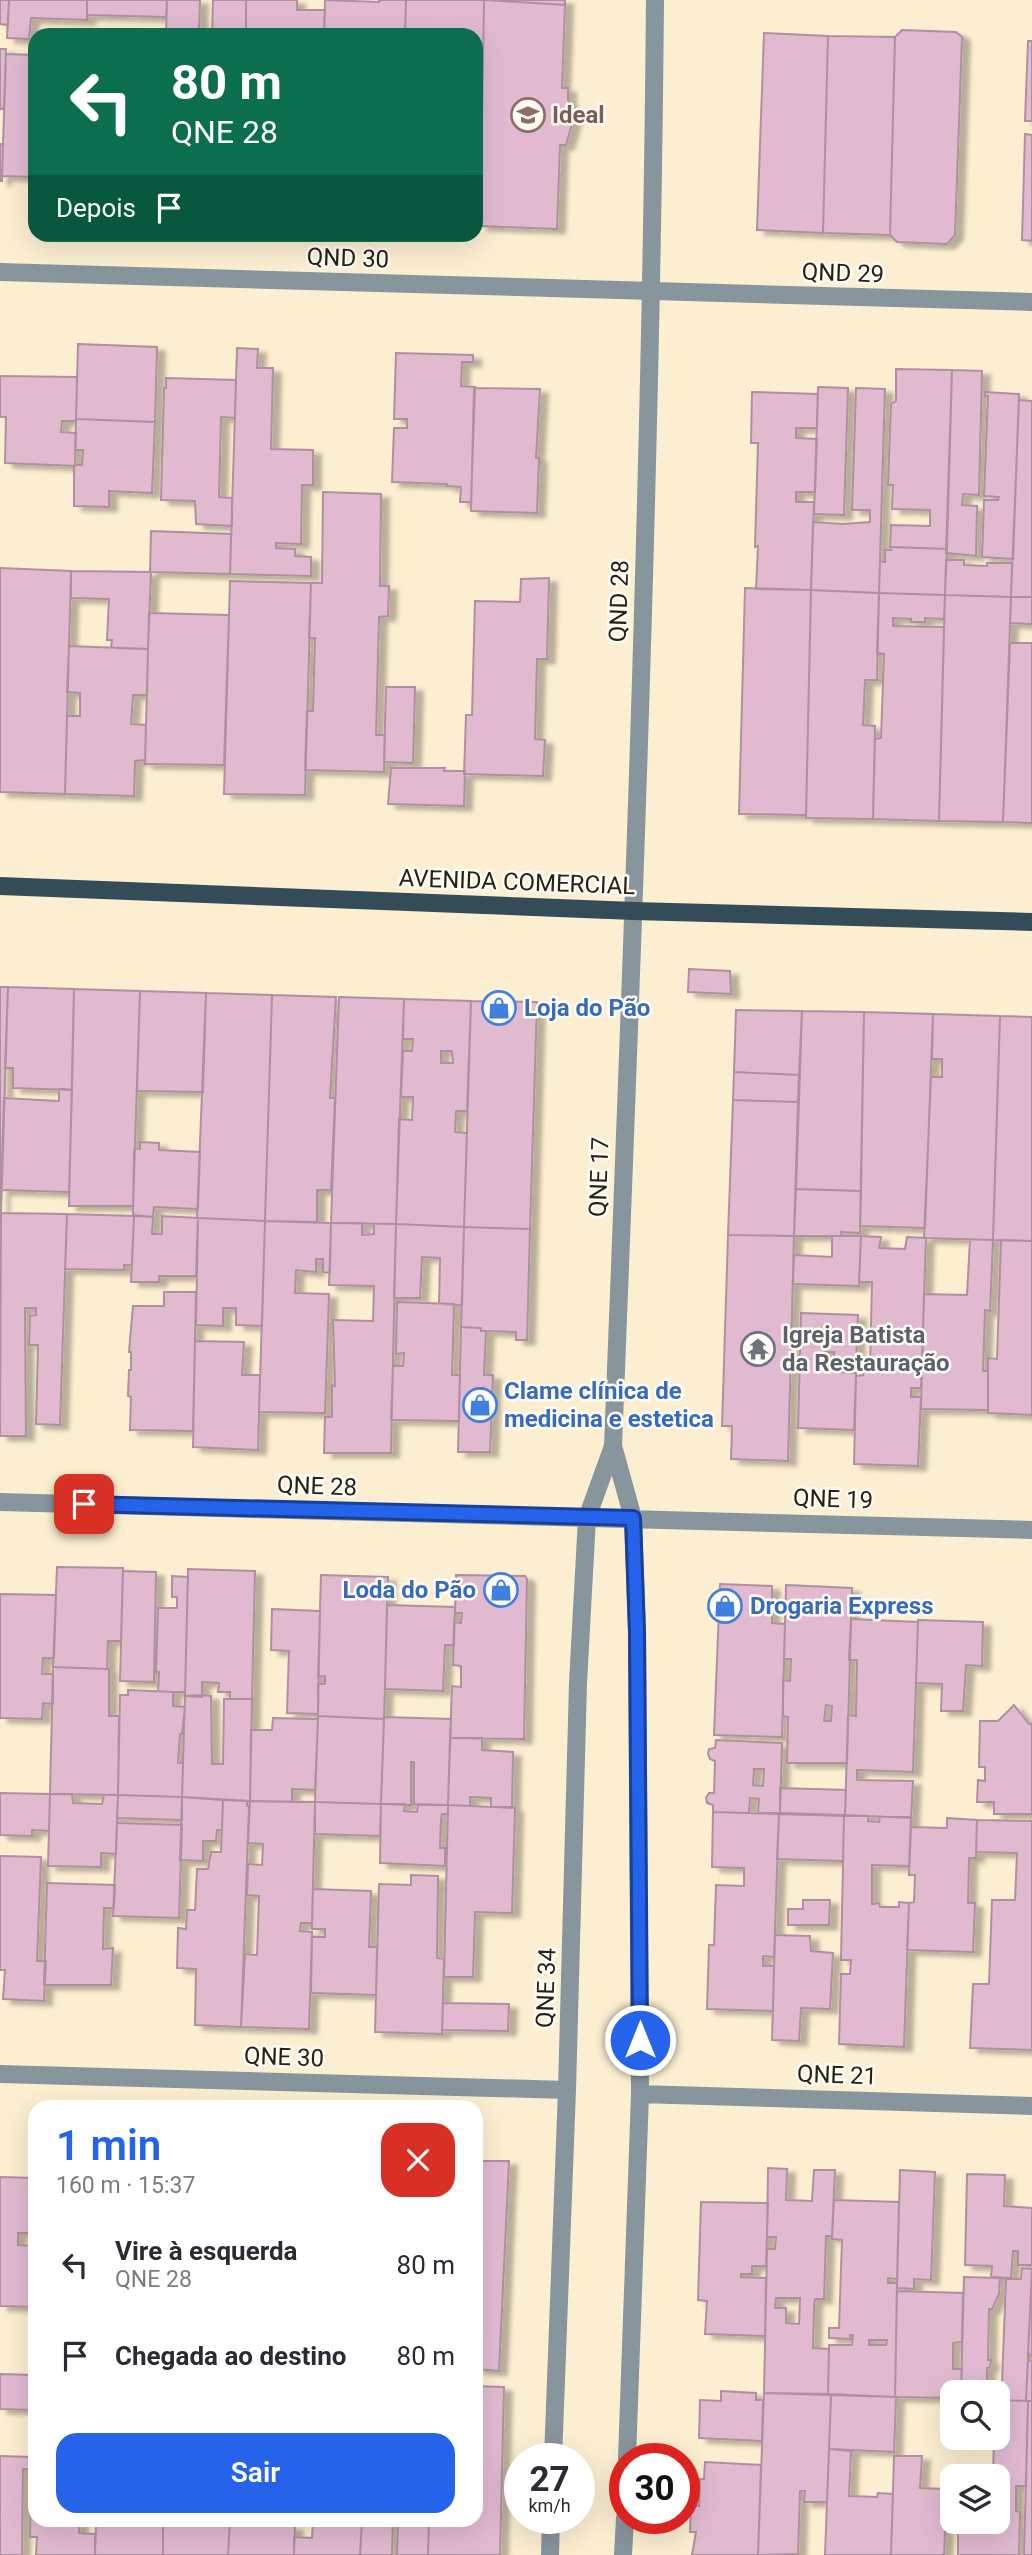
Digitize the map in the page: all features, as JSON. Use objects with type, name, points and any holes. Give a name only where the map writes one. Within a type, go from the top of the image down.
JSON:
[{"type":"main road","name":"AVENIDA COMERCIAL","points":[[0,886],[635,911],[1032,922]]},
{"type":"street","name":"QND 28","points":[[635,911],[653,292],[655,0]]},
{"type":"street","name":"QND 30","points":[[0,272],[653,292]]},
{"type":"street","name":"QND 29","points":[[653,292],[1032,302]]},
{"type":"street","name":"QNE 17","points":[[587,1518],[613,1446],[635,911]]},
{"type":"street","name":"QNE 17","points":[[613,1446],[633,1518]]},
{"type":"street","name":"QNE 28","points":[[0,1502],[633,1518]]},
{"type":"street","name":"QNE 34","points":[[554,2443],[578,1683],[587,1518]]},
{"type":"street","name":"QNE 19","points":[[633,1518],[1032,1530]]},
{"type":"street","points":[[628,2443],[640,2094],[637,1632],[633,1518]]},
{"type":"street","name":"QNE 30","points":[[0,2074],[567,2090]]},
{"type":"street","name":"QNE 21","points":[[640,2094],[1032,2106]]},
{"type":"street","points":[[550,2555],[551,2534]]},
{"type":"street","points":[[623,2555],[624,2534]]},
{"type":"building","points":[[0,0],[9,0],[8,25],[0,24]]},
{"type":"building","points":[[9,0],[87,0],[87,20],[31,18],[28,39],[7,38]]},
{"type":"building","points":[[87,0],[167,0],[166,17],[87,15]]},
{"type":"building","points":[[167,0],[200,0],[199,28],[166,28]]},
{"type":"building","points":[[213,0],[246,0],[246,28],[212,28]]},
{"type":"building","points":[[246,0],[297,0],[297,10],[325,10],[324,28],[246,28]]},
{"type":"building","points":[[325,0],[406,0],[405,28],[324,28]]},
{"type":"building","points":[[406,0],[484,0],[483,62],[483,28],[405,28]]},
{"type":"building","name":"Ideal","points":[[484,0],[565,5],[562,88],[568,88],[568,99],[574,117],[566,145],[560,145],[557,229],[483,226]]},
{"type":"building","points":[[484,0],[565,0],[565,5]]},
{"type":"building","points":[[902,30],[956,32],[962,37],[955,235],[947,244],[897,242],[890,235],[895,37]]},
{"type":"building","points":[[764,33],[828,36],[823,233],[757,230]]},
{"type":"building","points":[[828,36],[895,37],[890,235],[823,233]]},
{"type":"building","points":[[1028,41],[1032,41],[1032,121],[1025,121]]},
{"type":"building","points":[[0,49],[6,49],[4,108],[0,109]]},
{"type":"building","points":[[6,54],[28,55],[28,177],[2,176]]},
{"type":"building","points":[[1025,134],[1032,135],[1032,241],[1022,240]]},
{"type":"building","points":[[0,144],[3,145],[2,181],[0,181]]},
{"type":"building","points":[[78,344],[157,347],[155,422],[76,419]]},
{"type":"building","points":[[237,348],[258,349],[257,368],[273,368],[271,449],[313,450],[313,485],[302,485],[301,544],[276,543],[276,548],[295,549],[295,556],[311,557],[311,576],[230,574]]},
{"type":"building","points":[[396,353],[473,355],[473,362],[462,362],[461,386],[475,387],[471,502],[460,502],[461,487],[392,482],[394,428],[407,428],[407,419],[394,419]]},
{"type":"building","points":[[896,369],[952,370],[947,549],[890,547],[891,525],[930,526],[930,510],[892,509],[893,485],[888,485],[891,404],[896,401]]},
{"type":"building","points":[[952,370],[982,371],[979,495],[963,494],[962,505],[977,506],[976,556],[946,553]]},
{"type":"building","points":[[0,376],[77,377],[76,419],[62,421],[61,432],[76,433],[75,466],[5,463],[6,417],[0,417]]},
{"type":"building","points":[[166,378],[236,380],[235,418],[221,417],[219,497],[232,498],[232,526],[196,524],[195,501],[161,500]]},
{"type":"building","points":[[818,387],[848,388],[844,515],[814,514]]},
{"type":"building","points":[[474,388],[540,389],[536,458],[539,458],[537,513],[471,511]]},
{"type":"building","points":[[856,388],[885,389],[879,593],[811,590],[813,522],[870,522],[870,510],[852,510]]},
{"type":"building","points":[[752,392],[818,394],[817,428],[796,428],[796,438],[817,439],[815,492],[796,492],[796,502],[814,502],[811,590],[756,589],[758,443],[751,443]]},
{"type":"building","points":[[985,392],[1019,394],[1013,559],[982,557],[984,500],[998,500],[999,497],[984,496],[988,396],[985,396]]},
{"type":"building","points":[[1019,400],[1032,401],[1032,597],[1011,597]]},
{"type":"building","points":[[76,419],[155,422],[152,493],[109,491],[109,507],[74,506],[74,465],[82,465],[83,450],[75,450]]},
{"type":"building","points":[[323,492],[381,494],[380,586],[389,586],[388,616],[379,617],[376,735],[385,735],[384,772],[305,770],[307,711],[313,711],[315,638],[309,638],[311,583],[322,583]]},
{"type":"building","points":[[151,531],[231,534],[230,574],[150,572]]},
{"type":"building","points":[[890,547],[947,549],[945,595],[879,593],[880,561],[885,562],[885,550],[891,550]]},
{"type":"building","points":[[946,560],[964,560],[964,565],[1012,563],[1011,597],[945,595]]},
{"type":"building","points":[[0,568],[71,571],[65,794],[0,792]]},
{"type":"building","points":[[71,571],[151,572],[148,649],[111,648],[112,640],[107,640],[109,599],[71,598]]},
{"type":"building","points":[[549,578],[547,659],[537,659],[535,739],[545,740],[543,776],[464,774],[466,715],[472,715],[475,601],[520,602],[521,579]]},
{"type":"building","points":[[230,581],[311,583],[305,795],[224,794]]},
{"type":"building","points":[[745,588],[811,590],[806,815],[739,814]]},
{"type":"building","points":[[811,590],[879,593],[877,680],[865,680],[863,725],[875,726],[873,819],[806,818]]},
{"type":"building","points":[[879,593],[945,595],[944,619],[925,618],[925,622],[911,622],[911,619],[893,618],[893,626],[944,627],[939,821],[873,819],[875,739],[881,738],[884,654],[877,653]]},
{"type":"building","points":[[945,595],[1011,597],[1003,822],[939,821]]},
{"type":"building","points":[[1011,597],[1032,597],[1032,624],[1010,623]]},
{"type":"building","points":[[149,613],[229,615],[224,765],[145,764]]},
{"type":"building","points":[[1010,643],[1032,643],[1032,823],[1003,822]]},
{"type":"building","points":[[69,646],[148,649],[147,695],[133,695],[131,724],[146,725],[145,760],[135,761],[134,796],[65,794],[67,716],[80,716],[80,693],[67,692]]},
{"type":"building","points":[[386,687],[415,687],[413,763],[384,762]]},
{"type":"building","points":[[391,768],[445,768],[444,771],[465,771],[464,806],[388,804]]},
{"type":"building","points":[[689,969],[730,971],[731,994],[688,992]]},
{"type":"building","points":[[0,987],[8,987],[1,1213],[0,1213]]},
{"type":"building","points":[[8,987],[74,989],[72,1090],[13,1088],[13,1068],[5,1068]]},
{"type":"building","points":[[74,989],[140,991],[133,1206],[69,1206]]},
{"type":"building","points":[[140,991],[206,993],[203,1092],[137,1091]]},
{"type":"building","points":[[206,993],[272,995],[265,1221],[197,1218]]},
{"type":"building","points":[[272,995],[336,997],[330,1098],[335,1098],[331,1190],[317,1190],[317,1222],[265,1221]]},
{"type":"building","points":[[339,997],[404,999],[396,1224],[331,1223]]},
{"type":"building","points":[[404,999],[471,1001],[467,1111],[456,1111],[455,1132],[467,1133],[464,1227],[396,1224],[399,1119],[412,1120],[413,1097],[401,1097],[403,1051],[412,1051],[413,1039],[403,1039]],"holes":[[[441,1051],[452,1051],[453,1063],[441,1063]]]},
{"type":"building","points":[[471,1001],[537,1002],[530,1229],[464,1227]]},
{"type":"building","points":[[736,1010],[802,1011],[799,1075],[734,1072]]},
{"type":"building","points":[[802,1011],[864,1012],[861,1191],[796,1189]]},
{"type":"building","points":[[864,1012],[933,1014],[925,1228],[860,1226]]},
{"type":"building","points":[[933,1014],[1000,1016],[993,1240],[924,1238],[931,1077],[942,1077],[942,1059],[932,1059]]},
{"type":"building","points":[[1000,1016],[1032,1017],[1032,1241],[993,1240]]},
{"type":"building","points":[[734,1072],[799,1075],[798,1102],[733,1100]]},
{"type":"building","points":[[59,1089],[72,1090],[69,1192],[1,1190],[4,1098],[59,1101]]},
{"type":"building","points":[[733,1100],[798,1102],[794,1236],[728,1235]]},
{"type":"building","points":[[140,1142],[159,1143],[159,1150],[200,1152],[198,1209],[154,1207],[153,1217],[133,1215],[134,1151],[135,1148],[140,1149]]},
{"type":"building","points":[[796,1189],[861,1191],[860,1233],[841,1232],[841,1236],[794,1236]]},
{"type":"building","points":[[1,1213],[67,1214],[60,1425],[36,1424],[38,1345],[29,1345],[30,1316],[36,1315],[36,1308],[25,1308],[26,1436],[0,1436]]},
{"type":"building","points":[[67,1214],[134,1216],[132,1265],[124,1265],[124,1270],[65,1269]]},
{"type":"building","points":[[134,1216],[153,1217],[152,1234],[162,1234],[162,1216],[198,1218],[196,1276],[159,1276],[159,1282],[131,1282]]},
{"type":"building","points":[[198,1218],[265,1221],[262,1326],[236,1325],[236,1308],[223,1308],[223,1326],[196,1325]]},
{"type":"building","points":[[265,1221],[331,1223],[330,1273],[323,1272],[323,1259],[316,1259],[316,1272],[296,1270],[295,1293],[329,1294],[325,1413],[259,1412]]},
{"type":"building","points":[[331,1223],[362,1223],[362,1235],[374,1234],[374,1224],[396,1224],[391,1453],[324,1453],[325,1417],[332,1417],[332,1385],[335,1386],[333,1320],[373,1321],[374,1286],[329,1285]]},
{"type":"building","points":[[396,1224],[464,1227],[462,1305],[439,1304],[440,1258],[422,1257],[420,1298],[394,1298]]},
{"type":"building","points":[[464,1227],[530,1229],[527,1340],[516,1340],[516,1332],[481,1331],[481,1328],[461,1327]]},
{"type":"building","name":"Igreja Batista da Restauração","points":[[728,1235],[794,1236],[788,1461],[731,1459],[732,1426],[722,1426]]},
{"type":"building","points":[[832,1236],[861,1236],[859,1286],[793,1284],[794,1255],[832,1257]]},
{"type":"building","points":[[861,1236],[881,1237],[879,1248],[905,1249],[907,1237],[926,1238],[921,1388],[911,1388],[911,1397],[921,1397],[918,1466],[854,1464],[856,1376],[863,1375],[864,1368],[870,1368],[872,1282],[859,1282]]},
{"type":"building","points":[[970,1240],[993,1240],[990,1311],[985,1310],[983,1371],[988,1371],[988,1410],[921,1409],[924,1294],[967,1295]]},
{"type":"building","points":[[1001,1240],[1032,1241],[1032,1415],[988,1413],[988,1358],[997,1359]]},
{"type":"building","points":[[164,1292],[196,1292],[193,1431],[130,1430],[129,1352],[133,1306],[164,1306]]},
{"type":"building","points":[[397,1302],[454,1304],[452,1375],[460,1375],[459,1421],[391,1420],[393,1366],[403,1366],[404,1353],[396,1354]]},
{"type":"building","points":[[801,1313],[858,1315],[856,1360],[841,1360],[840,1372],[856,1373],[854,1430],[798,1428]],"holes":[[[822,1352],[834,1352],[835,1364],[822,1364]]]},
{"type":"building","points":[[461,1327],[481,1328],[481,1331],[486,1331],[484,1375],[493,1375],[490,1452],[458,1452]]},
{"type":"building","points":[[195,1341],[244,1342],[242,1375],[260,1375],[258,1450],[193,1447]]},
{"type":"building","points":[[57,1567],[123,1568],[121,1641],[108,1641],[107,1669],[53,1667]]},
{"type":"building","points":[[188,1569],[255,1571],[252,1699],[230,1699],[230,1692],[218,1692],[219,1683],[202,1682],[202,1697],[185,1696]]},
{"type":"building","points":[[123,1571],[156,1572],[154,1682],[120,1681]]},
{"type":"building","points":[[321,1575],[388,1577],[384,1719],[318,1716],[318,1684],[325,1684],[325,1676],[318,1677]]},
{"type":"building","points":[[456,1575],[525,1576],[527,1579],[524,1739],[450,1738],[452,1686],[461,1687],[461,1666],[453,1665],[454,1622],[461,1623],[462,1613],[455,1613]]},
{"type":"building","points":[[172,1576],[188,1577],[185,1692],[158,1692],[158,1608],[177,1608],[177,1597],[172,1597]]},
{"type":"building","points":[[720,1584],[772,1586],[772,1623],[785,1624],[782,1737],[714,1735]]},
{"type":"building","points":[[786,1585],[852,1588],[847,1763],[787,1763],[788,1717],[783,1716],[783,1680],[790,1681],[791,1659],[784,1659]],"holes":[[[826,1705],[832,1706],[831,1721],[824,1721]]]},
{"type":"building","points":[[0,1594],[56,1595],[54,1658],[43,1658],[42,1674],[53,1674],[53,1704],[43,1703],[42,1719],[0,1718]]},
{"type":"building","points":[[387,1605],[455,1607],[454,1645],[445,1645],[443,1691],[385,1689]]},
{"type":"building","points":[[272,1609],[320,1611],[318,1714],[287,1713],[289,1651],[271,1650]]},
{"type":"building","points":[[851,1619],[918,1622],[913,1772],[857,1770],[857,1780],[913,1781],[911,1818],[845,1815],[848,1715],[856,1716],[857,1660],[849,1660]]},
{"type":"building","points":[[918,1620],[983,1622],[982,1666],[966,1665],[963,1711],[941,1711],[942,1684],[916,1683]]},
{"type":"building","points":[[53,1667],[109,1669],[109,1716],[119,1716],[118,1795],[50,1794]]},
{"type":"building","points":[[128,1690],[173,1692],[173,1706],[185,1707],[178,1763],[183,1763],[182,1797],[118,1795],[120,1695],[128,1695]]},
{"type":"building","points":[[185,1696],[211,1696],[212,1764],[223,1764],[224,1699],[252,1699],[250,1801],[182,1797]]},
{"type":"building","points":[[1014,1705],[1029,1724],[1032,1724],[1032,1814],[994,1814],[994,1802],[977,1802],[978,1780],[985,1781],[985,1767],[979,1767],[980,1721],[998,1721]]},
{"type":"building","points":[[318,1716],[384,1719],[381,1804],[315,1802]]},
{"type":"building","points":[[384,1717],[451,1719],[448,1805],[414,1804],[414,1762],[411,1762],[411,1805],[381,1804]]},
{"type":"building","points":[[273,1718],[318,1719],[315,1790],[292,1789],[292,1802],[250,1801],[251,1730],[272,1730]]},
{"type":"building","points":[[450,1738],[482,1738],[482,1750],[513,1752],[512,1807],[491,1807],[491,1798],[470,1797],[470,1806],[448,1805]]},
{"type":"building","points":[[716,1740],[782,1743],[780,1813],[758,1813],[759,1799],[750,1798],[749,1813],[713,1812],[713,1805],[707,1803],[706,1798],[709,1793],[714,1793],[715,1761],[710,1759],[708,1754],[709,1749],[715,1748]],"holes":[[[754,1769],[764,1769],[763,1786],[753,1785]]]},
{"type":"building","points":[[780,1788],[846,1790],[845,1815],[780,1813]]},
{"type":"building","points":[[0,1793],[50,1794],[49,1831],[32,1830],[32,1836],[0,1835]]},
{"type":"building","points":[[50,1794],[72,1794],[73,1803],[102,1804],[104,1795],[118,1795],[116,1854],[101,1853],[101,1867],[48,1866]]},
{"type":"building","points":[[118,1795],[182,1797],[182,1820],[117,1818]]},
{"type":"building","points":[[182,1797],[223,1800],[222,1830],[217,1830],[216,1841],[203,1841],[203,1861],[180,1860]]},
{"type":"building","points":[[223,1800],[247,1801],[249,1806],[241,2027],[195,2025],[196,1969],[177,1968],[178,1928],[186,1929],[187,1910],[195,1910],[197,1869],[208,1869],[211,1852],[221,1852]]},
{"type":"building","points":[[250,1801],[315,1802],[312,1923],[301,1923],[300,1931],[312,1932],[309,2029],[241,2027],[245,1954],[257,1955],[259,1896],[247,1895],[248,1864],[262,1865],[263,1844],[248,1843]]},
{"type":"building","points":[[315,1802],[381,1804],[380,1836],[315,1834]]},
{"type":"building","points":[[381,1804],[405,1804],[404,1811],[417,1812],[418,1805],[448,1805],[448,1814],[442,1814],[441,1819],[440,1848],[445,1848],[445,1866],[380,1863]]},
{"type":"building","points":[[448,1805],[515,1808],[512,1913],[475,1912],[473,1977],[444,1977]]},
{"type":"building","points":[[713,1812],[779,1814],[774,1957],[763,1956],[763,1966],[774,1966],[773,2011],[707,2009],[709,1945],[714,1945],[716,1885],[744,1886],[744,1868],[712,1867]]},
{"type":"building","points":[[779,1814],[844,1816],[843,1861],[777,1859]]},
{"type":"building","points":[[844,1816],[868,1816],[868,1821],[879,1822],[880,1817],[911,1817],[909,1866],[872,1865],[872,1904],[899,1907],[899,1902],[909,1903],[904,2047],[839,2044],[841,1974],[850,1974],[851,1960],[841,1960]]},
{"type":"building","points":[[947,1818],[977,1820],[976,1858],[969,1858],[968,1903],[975,1903],[973,1952],[907,1950],[909,1903],[914,1902],[915,1875],[909,1875],[911,1827],[947,1828]]},
{"type":"building","points":[[977,1820],[1032,1821],[1032,2050],[970,2048],[973,1984],[989,1984],[992,1900],[1015,1900],[1017,1853],[976,1852]]},
{"type":"building","points":[[117,1823],[182,1825],[179,1918],[113,1916]]},
{"type":"building","points":[[0,1856],[41,1857],[37,1961],[46,1961],[44,2001],[3,1999],[5,1970],[0,1970]]},
{"type":"building","points":[[411,1875],[438,1876],[437,1958],[444,1959],[442,2034],[375,2032],[379,1884],[411,1885]]},
{"type":"building","points":[[47,1883],[115,1885],[114,1908],[104,1908],[103,1949],[113,1948],[111,1985],[44,1985]]},
{"type":"building","points":[[313,1889],[371,1891],[369,1947],[377,1947],[376,1995],[311,1993],[312,1937],[325,1937],[325,1929],[312,1929]]},
{"type":"building","points":[[803,1900],[830,1900],[829,1925],[788,1925],[788,1909],[803,1909]]},
{"type":"building","points":[[775,1935],[810,1936],[811,1951],[833,1953],[830,2009],[801,2008],[799,2041],[772,2040]]},
{"type":"building","points":[[443,2003],[509,2004],[508,2031],[442,2030]]},
{"type":"building","points":[[483,2161],[509,2161],[499,2371],[483,2370]]},
{"type":"building","points":[[768,2168],[787,2169],[786,2200],[812,2201],[814,2170],[835,2170],[832,2236],[826,2236],[824,2299],[815,2299],[814,2305],[813,2348],[829,2349],[828,2394],[764,2393],[767,2249],[775,2249],[776,2237],[767,2237]],"holes":[[[776,2298],[800,2298],[799,2324],[786,2323],[786,2308],[775,2308]]]},
{"type":"building","points":[[900,2170],[935,2172],[931,2280],[914,2279],[914,2289],[897,2288]]},
{"type":"building","points":[[967,2174],[1005,2175],[1004,2206],[1032,2208],[1032,2265],[1018,2265],[1018,2251],[1013,2251],[1011,2278],[991,2277],[992,2266],[965,2265]]},
{"type":"building","points":[[0,2177],[28,2178],[28,2233],[18,2233],[18,2245],[28,2246],[28,2307],[0,2306]]},
{"type":"building","points":[[834,2200],[899,2202],[897,2279],[888,2278],[888,2283],[897,2283],[895,2397],[828,2394],[829,2345],[852,2345],[853,2335],[850,2335],[851,2339],[829,2338],[829,2328],[839,2328],[842,2240],[832,2239]],"holes":[[[869,2340],[887,2340],[886,2345],[869,2345]]]},
{"type":"building","points":[[701,2202],[768,2203],[766,2266],[752,2266],[752,2274],[741,2274],[741,2277],[766,2278],[765,2336],[705,2334],[707,2301],[698,2300]]},
{"type":"building","points":[[1022,2268],[1032,2269],[1026,2401],[1010,2400],[1010,2380],[1002,2380],[1006,2279],[1021,2279]]},
{"type":"building","points":[[1032,2269],[1032,2355],[1028,2354]]},
{"type":"building","points":[[964,2277],[1000,2278],[999,2294],[992,2309],[989,2309],[988,2360],[991,2360],[990,2367],[987,2368],[987,2380],[961,2380]]},
{"type":"building","points":[[897,2291],[963,2293],[962,2342],[953,2343],[953,2369],[962,2369],[962,2380],[940,2380],[940,2398],[895,2397]]},
{"type":"building","points":[[1028,2360],[1032,2361],[1032,2401],[1026,2401]]},
{"type":"building","points":[[0,2374],[28,2375],[28,2410],[0,2409]]},
{"type":"building","points":[[483,2386],[504,2387],[500,2555],[428,2555],[429,2527],[483,2527]]},
{"type":"building","points":[[721,2391],[756,2393],[756,2400],[763,2400],[762,2441],[699,2438],[700,2400],[721,2401]]},
{"type":"building","points":[[764,2393],[831,2395],[827,2502],[804,2502],[805,2491],[800,2491],[798,2554],[758,2555]]},
{"type":"building","points":[[831,2395],[896,2397],[894,2452],[829,2449]]},
{"type":"building","points":[[1010,2400],[1028,2401],[1026,2486],[1016,2486],[1016,2511],[1020,2512],[1019,2555],[958,2555],[958,2534],[1010,2534],[1010,2464],[993,2464],[994,2450],[1010,2450]]},
{"type":"building","points":[[1028,2401],[1032,2401],[1032,2555],[1024,2555]]},
{"type":"building","points":[[829,2449],[851,2451],[849,2496],[877,2497],[878,2493],[893,2494],[891,2555],[825,2555]]},
{"type":"building","points":[[0,2456],[28,2457],[28,2469],[23,2469],[22,2555],[0,2555]]},
{"type":"building","points":[[894,2456],[922,2456],[920,2488],[940,2489],[940,2534],[945,2534],[944,2555],[891,2555]]},
{"type":"building","points":[[705,2462],[761,2465],[758,2555],[692,2555],[696,2534],[700,2534],[700,2479],[704,2479]]},
{"type":"building","points":[[30,2527],[79,2527],[79,2533],[95,2534],[95,2555],[36,2555],[37,2537],[30,2537]]},
{"type":"building","points":[[96,2527],[163,2527],[163,2555],[95,2555]]},
{"type":"building","points":[[163,2527],[230,2527],[228,2555],[163,2555]]},
{"type":"building","points":[[230,2527],[295,2527],[294,2555],[228,2555]]},
{"type":"building","points":[[313,2527],[362,2527],[360,2555],[294,2555],[294,2537],[312,2538]]},
{"type":"building","points":[[362,2527],[393,2527],[392,2555],[360,2555]]},
{"type":"building","points":[[398,2527],[429,2527],[428,2555],[397,2555]]},
{"type":"place","name":"Ideal","points":[[528,115]]},
{"type":"place","name":"Loja do Pão","points":[[499,1008]]},
{"type":"place","name":"Igreja Batista da Restauração","points":[[758,1349]]},
{"type":"place","name":"Clame clínica de medicina e estetica","points":[[480,1405]]},
{"type":"place","name":"Loda do Pão","points":[[501,1590]]},
{"type":"place","name":"Drogaria Express","points":[[725,1606]]},
{"type":"route","points":[[84,1504],[633,1518],[637,1632],[640,2040]]}]
